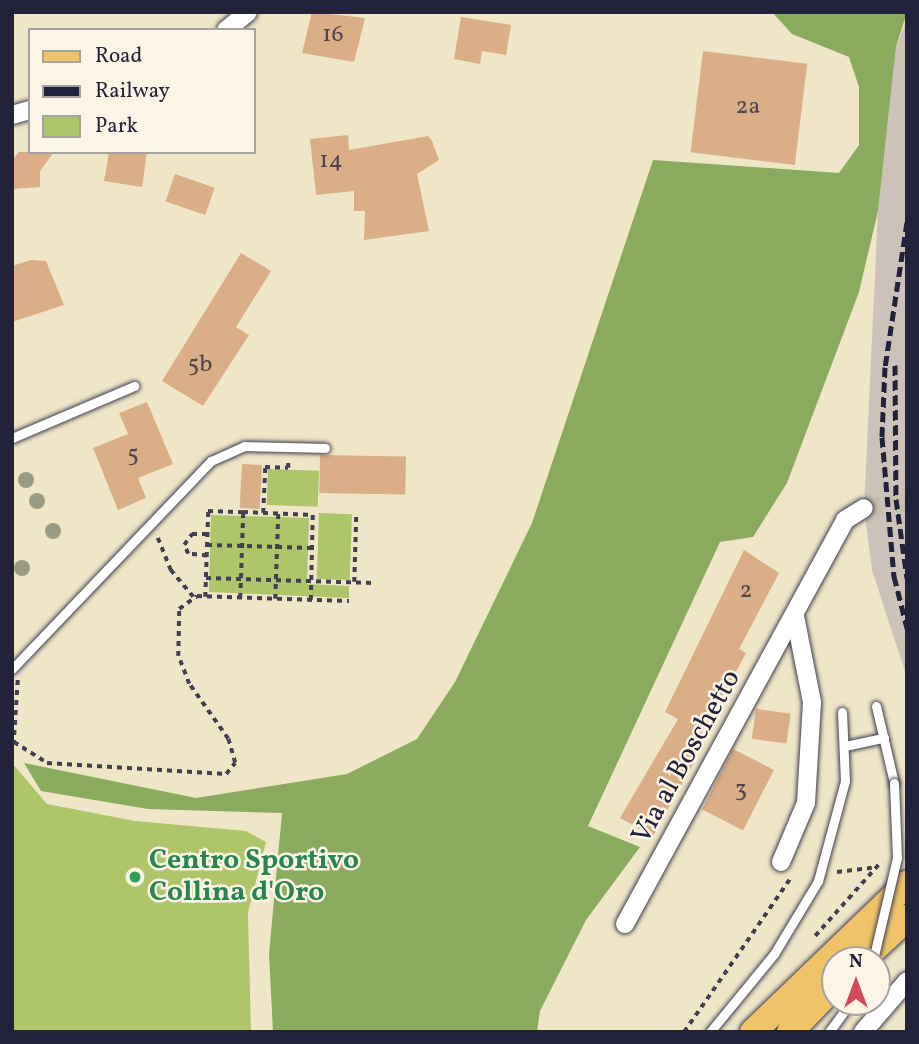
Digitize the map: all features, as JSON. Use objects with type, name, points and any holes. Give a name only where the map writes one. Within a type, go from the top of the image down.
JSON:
[{"type":"main road","points":[[753,1032],[907,884]]},
{"type":"main road","points":[[877,946],[907,918]]},
{"type":"main road","points":[[790,1032],[821,1000]]},
{"type":"street","points":[[228,28],[248,12]]},
{"type":"street","name":"Via al Boschetto","points":[[625,924],[845,520],[864,508]]},
{"type":"street","points":[[788,865],[806,803],[812,702],[795,616]]},
{"type":"street","points":[[863,1032],[907,981]]},
{"type":"lane","points":[[12,438],[134,386]]},
{"type":"lane","points":[[12,669],[145,529],[221,454],[245,446],[325,448]]},
{"type":"lane","points":[[876,706],[894,783],[895,876],[877,946]]},
{"type":"lane","points":[[710,1032],[774,954],[818,881],[840,812],[845,746],[842,712]]},
{"type":"lane","points":[[845,746],[884,738]]},
{"type":"lane","points":[[829,1032],[841,1016]]},
{"type":"path","points":[[264,513],[265,467],[288,468],[289,447]]},
{"type":"path","points":[[205,597],[208,511],[313,515],[311,600]]},
{"type":"path","points":[[240,598],[243,512]]},
{"type":"path","points":[[275,599],[278,514]]},
{"type":"path","points":[[354,582],[356,514]]},
{"type":"path","points":[[145,529],[156,536],[171,570],[194,597]]},
{"type":"path","points":[[206,556],[188,554],[184,545],[192,534],[207,534]]},
{"type":"path","points":[[207,545],[312,548]]},
{"type":"path","points":[[206,578],[373,583]]},
{"type":"path","points":[[12,669],[20,687],[13,738],[23,752],[60,766],[226,774],[235,763],[228,739],[189,684],[175,642],[175,619],[194,597],[349,601]]},
{"type":"path","points":[[684,1032],[763,926],[788,865]]},
{"type":"path","points":[[815,936],[874,868],[837,872]]},
{"type":"shaded area","points":[[907,19],[907,678],[872,570],[864,508],[878,211],[896,47]]},
{"type":"green space","points":[[772,12],[907,12],[896,47],[878,211],[859,292],[787,483],[753,537],[720,542],[588,826],[640,847],[586,920],[540,1011],[537,1032],[273,1032],[269,954],[282,813],[148,809],[41,791],[24,763],[196,798],[347,774],[417,739],[455,682],[532,523],[653,160],[839,173],[859,145],[859,87],[849,57],[792,34]]},
{"type":"green space","points":[[268,469],[319,471],[318,507],[267,505]]},
{"type":"green space","points":[[319,513],[352,514],[350,580],[317,579]]},
{"type":"green space","points":[[211,515],[309,518],[307,584],[349,586],[349,598],[209,592]]},
{"type":"green space","name":"Centro Sportivo Collina d'Oro","points":[[12,763],[47,804],[135,821],[246,831],[266,842],[248,912],[251,1032],[12,1032]]},
{"type":"building","points":[[312,12],[365,18],[354,62],[302,53]]},
{"type":"building","points":[[461,17],[511,25],[506,55],[482,51],[480,64],[454,59]]},
{"type":"building","points":[[703,51],[807,64],[795,165],[691,152]]},
{"type":"building","points":[[348,135],[349,150],[428,136],[439,160],[417,174],[429,231],[364,240],[365,211],[354,211],[354,191],[316,195],[310,139]]},
{"type":"building","points":[[19,152],[53,154],[40,171],[40,187],[12,189],[12,160]]},
{"type":"building","points":[[109,154],[147,154],[142,187],[104,181]]},
{"type":"building","points":[[175,174],[215,188],[205,215],[166,201]]},
{"type":"building","points":[[241,253],[271,271],[236,327],[249,335],[203,406],[162,381]]},
{"type":"building","points":[[31,260],[46,261],[64,305],[12,322],[12,266]]},
{"type":"building","points":[[147,402],[173,464],[138,478],[146,498],[118,510],[93,448],[128,434],[119,413]]},
{"type":"building","points":[[320,455],[406,457],[405,494],[319,493]]},
{"type":"building","points":[[242,464],[262,465],[260,509],[240,508]]},
{"type":"building","points":[[744,550],[779,573],[739,649],[746,653],[703,732],[697,731],[702,733],[691,753],[697,757],[653,836],[620,818],[678,719],[665,712]]},
{"type":"building","points":[[756,709],[791,714],[786,744],[752,739]]},
{"type":"building","points":[[733,749],[774,770],[743,830],[702,810]]},
{"type":"tunnel","points":[[864,508],[907,502]]},
{"type":"railway","points":[[907,222],[885,367],[882,437],[894,576],[907,628]]},
{"type":"railway","points":[[895,365],[896,499],[907,578]]},
{"type":"place","name":"Centro Sportivo Collina d'Oro","points":[[135,877]]}]
